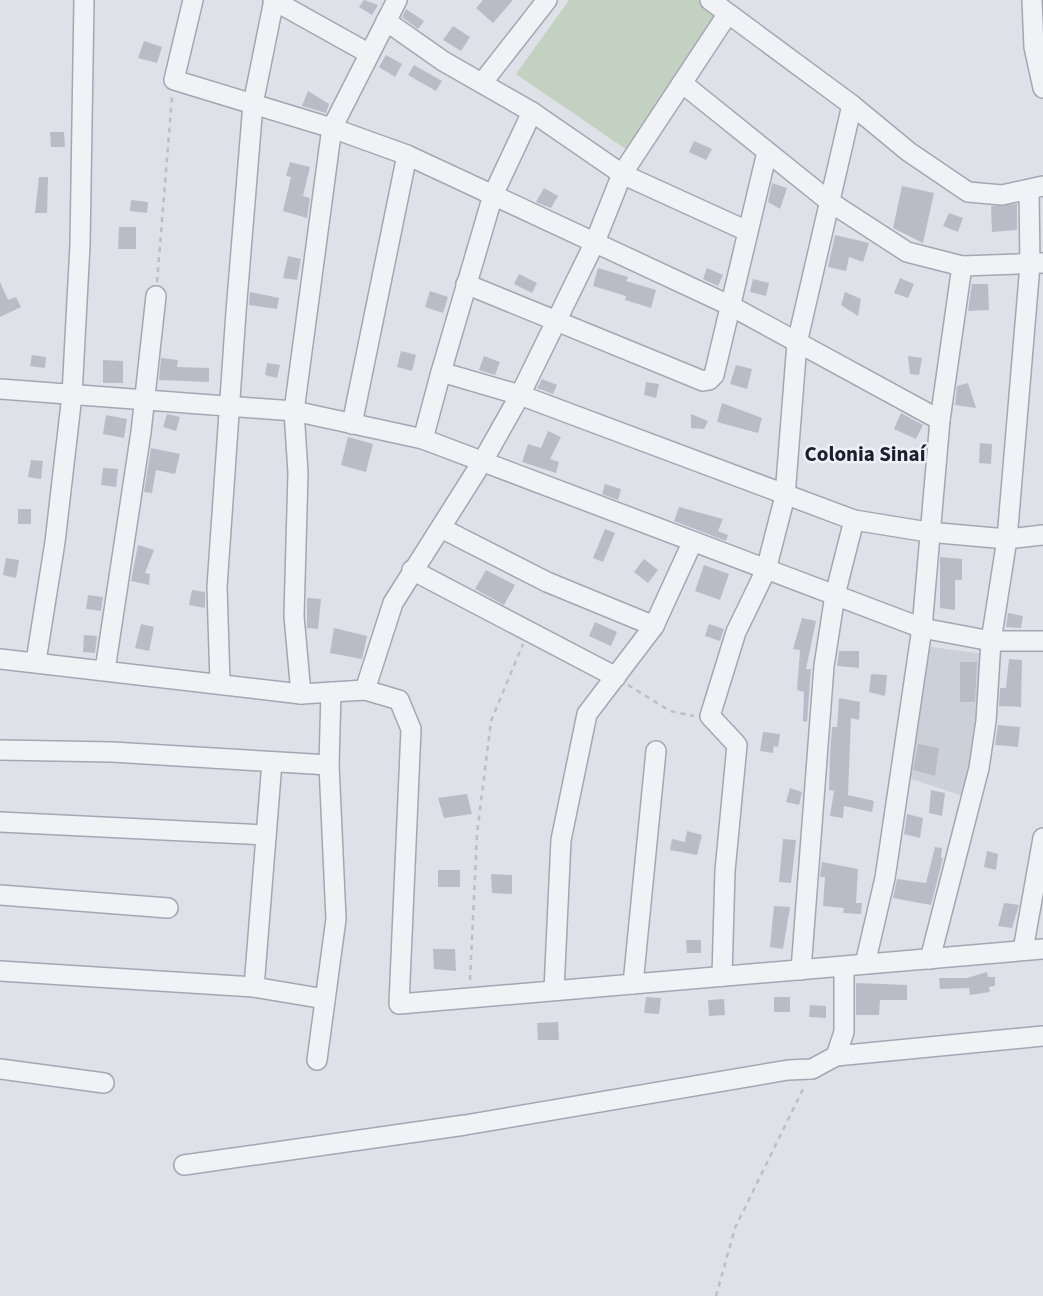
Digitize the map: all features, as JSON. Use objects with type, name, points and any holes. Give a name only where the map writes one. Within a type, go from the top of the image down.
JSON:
[{"type":"street","points":[[36,661],[55,542],[72,395],[79,244],[84,0]]},
{"type":"street","points":[[193,0],[174,80],[332,128],[407,155],[730,306],[940,420]]},
{"type":"street","points":[[220,683],[217,587],[253,104],[274,0],[368,53]]},
{"type":"street","points":[[301,694],[294,616],[298,473],[294,411],[332,128],[397,0]]},
{"type":"street","points":[[482,83],[547,0]]},
{"type":"street","points":[[710,0],[852,105],[909,152],[968,192],[1002,195],[1036,188],[1036,263],[1007,539],[991,641],[979,768],[930,959]]},
{"type":"street","points":[[1032,0],[1034,47],[1043,88]]},
{"type":"street","points":[[365,690],[393,603],[484,459],[520,395],[595,242],[622,174],[727,15]]},
{"type":"street","points":[[386,21],[532,112],[622,174],[747,231]]},
{"type":"street","points":[[682,83],[830,202],[907,252],[961,267],[1036,263]]},
{"type":"street","points":[[722,976],[725,871],[737,746],[710,716],[736,632],[766,570],[785,496],[797,343],[852,105]]},
{"type":"street","points":[[423,439],[493,195],[532,112]]},
{"type":"street","points":[[466,284],[556,324],[703,381],[709,380],[714,375],[767,152]]},
{"type":"street","points":[[352,424],[407,155]]},
{"type":"street","points":[[865,964],[885,878],[922,628],[928,532],[940,420],[961,267]]},
{"type":"street","points":[[105,670],[144,400],[156,296]]},
{"type":"street","points":[[441,372],[520,395],[854,520],[928,532],[1007,539],[1043,535]]},
{"type":"street","points":[[0,389],[294,411],[423,439],[484,459],[692,543],[922,628],[991,641],[1043,641]]},
{"type":"street","points":[[801,970],[824,666],[835,595],[854,520]]},
{"type":"street","points":[[441,528],[547,582],[654,626]]},
{"type":"street","points":[[554,990],[561,840],[576,756],[587,714],[654,626],[692,543]]},
{"type":"street","points":[[412,570],[616,677]]},
{"type":"street","points":[[0,659],[36,661],[301,694],[365,690],[398,700],[411,729],[399,1004],[1033,949],[1043,838]]},
{"type":"street","points":[[317,1060],[335,919],[330,765],[331,692]]},
{"type":"street","points":[[0,750],[330,765]]},
{"type":"street","points":[[633,984],[656,751]]},
{"type":"street","points":[[254,987],[266,867],[272,762]]},
{"type":"street","points":[[0,822],[266,835]]},
{"type":"street","points":[[0,895],[168,908]]},
{"type":"street","points":[[836,1056],[844,1032],[844,967]]},
{"type":"street","points":[[0,971],[254,987],[325,999]]},
{"type":"street","points":[[184,1165],[465,1125],[788,1070],[812,1069],[836,1056],[1043,1036]]},
{"type":"street","points":[[0,1069],[104,1083]]},
{"type":"path","points":[[156,296],[164,171],[174,80]]},
{"type":"path","points":[[469,998],[477,834],[491,721],[528,632]]},
{"type":"path","points":[[616,677],[670,711],[691,716],[710,716]]},
{"type":"path","points":[[716,1296],[734,1228],[812,1069]]},
{"type":"shaded area","points":[[923,646],[985,654],[973,763],[963,796],[906,777]]},
{"type":"green space","points":[[569,0],[708,0],[724,12],[630,152],[516,74]]},
{"type":"building","points":[[364,0],[378,5],[372,15],[359,7]]},
{"type":"building","points":[[483,0],[513,0],[493,23],[476,8]]},
{"type":"building","points":[[406,9],[424,21],[418,29],[402,17]]},
{"type":"building","points":[[453,26],[470,37],[461,51],[443,40]]},
{"type":"building","points":[[144,41],[162,47],[157,63],[138,58]]},
{"type":"building","points":[[386,55],[402,64],[395,77],[379,67]]},
{"type":"building","points":[[414,65],[442,81],[436,91],[408,75]]},
{"type":"building","points":[[308,91],[329,104],[326,113],[302,106]]},
{"type":"building","points":[[50,132],[64,132],[65,147],[51,147]]},
{"type":"building","points":[[694,141],[712,149],[706,160],[689,152]]},
{"type":"building","points":[[290,162],[310,167],[303,196],[310,198],[307,218],[283,211],[291,177],[286,176]]},
{"type":"building","points":[[39,177],[48,177],[47,213],[35,213]]},
{"type":"building","points":[[772,183],[787,188],[780,209],[768,202]]},
{"type":"building","points":[[902,186],[934,193],[923,243],[893,228]]},
{"type":"building","points":[[544,188],[558,196],[551,208],[536,202]]},
{"type":"building","points":[[131,200],[148,202],[147,213],[130,211]]},
{"type":"building","points":[[1017,204],[1017,230],[992,232],[991,206]]},
{"type":"building","points":[[949,213],[963,218],[958,232],[943,226]]},
{"type":"building","points":[[119,227],[136,227],[136,249],[118,249]]},
{"type":"building","points":[[835,235],[869,243],[863,262],[849,257],[846,271],[828,267]]},
{"type":"building","points":[[288,256],[301,259],[297,280],[283,278]]},
{"type":"building","points":[[598,268],[628,277],[626,281],[656,290],[651,308],[625,300],[626,296],[593,286]]},
{"type":"building","points":[[707,268],[723,275],[718,286],[703,279]]},
{"type":"building","points":[[519,274],[537,283],[532,293],[514,284]]},
{"type":"building","points":[[900,278],[914,284],[908,298],[894,293]]},
{"type":"building","points":[[753,279],[769,283],[766,296],[750,292]]},
{"type":"building","points":[[0,282],[8,300],[16,297],[21,307],[0,317]]},
{"type":"building","points":[[972,284],[988,284],[989,310],[968,311]]},
{"type":"building","points":[[430,291],[448,297],[443,313],[425,307]]},
{"type":"building","points":[[250,292],[279,298],[277,309],[249,305]]},
{"type":"building","points":[[845,292],[861,299],[858,316],[841,305]]},
{"type":"building","points":[[401,351],[416,355],[412,371],[397,367]]},
{"type":"building","points":[[32,355],[46,357],[45,368],[30,366]]},
{"type":"building","points":[[484,356],[500,362],[495,375],[479,370]]},
{"type":"building","points":[[908,356],[922,358],[919,375],[910,374]]},
{"type":"building","points":[[161,358],[178,360],[177,367],[209,368],[209,382],[159,380]]},
{"type":"building","points":[[103,360],[123,361],[123,383],[103,383]]},
{"type":"building","points":[[267,363],[280,365],[277,378],[265,375]]},
{"type":"building","points":[[736,365],[752,369],[747,389],[730,384]]},
{"type":"building","points":[[542,379],[557,385],[553,394],[537,388]]},
{"type":"building","points":[[646,382],[659,384],[656,398],[644,395]]},
{"type":"building","points":[[968,383],[976,408],[955,405],[957,386]]},
{"type":"building","points":[[722,403],[762,418],[758,433],[717,422]]},
{"type":"building","points":[[901,413],[923,425],[916,439],[894,429]]},
{"type":"building","points":[[167,414],[180,417],[176,431],[163,427]]},
{"type":"building","points":[[691,414],[708,421],[704,429],[691,428]]},
{"type":"building","points":[[106,415],[127,419],[124,438],[103,434]]},
{"type":"building","points":[[548,431],[561,437],[550,459],[559,462],[556,473],[522,462],[528,444],[541,448]]},
{"type":"building","points":[[348,437],[373,444],[366,472],[341,465]]},
{"type":"building","points":[[980,443],[992,444],[991,464],[979,463]]},
{"type":"building","points":[[151,448],[180,454],[175,474],[156,470],[152,493],[144,492]]},
{"type":"building","points":[[31,460],[43,461],[41,479],[28,477]]},
{"type":"building","points":[[103,468],[118,469],[116,487],[101,485]]},
{"type":"building","points":[[605,484],[621,489],[618,500],[602,494]]},
{"type":"building","points":[[679,507],[723,519],[718,531],[728,535],[726,541],[674,521]]},
{"type":"building","points":[[18,509],[31,509],[31,524],[18,524]]},
{"type":"building","points":[[605,529],[615,533],[603,562],[593,558]]},
{"type":"building","points":[[138,545],[154,550],[145,573],[150,574],[149,585],[131,581]]},
{"type":"building","points":[[940,557],[962,559],[962,580],[955,580],[955,610],[940,608]]},
{"type":"building","points":[[6,558],[19,560],[16,578],[3,575]]},
{"type":"building","points":[[644,559],[658,570],[648,583],[634,572]]},
{"type":"building","points":[[704,565],[729,574],[720,600],[695,591]]},
{"type":"building","points":[[486,570],[515,585],[504,605],[475,589]]},
{"type":"building","points":[[192,590],[205,592],[205,608],[189,605]]},
{"type":"building","points":[[88,595],[103,597],[101,611],[86,609]]},
{"type":"building","points":[[307,598],[321,599],[318,629],[307,628]]},
{"type":"building","points":[[1008,613],[1023,616],[1021,628],[1006,627]]},
{"type":"building","points":[[802,618],[816,621],[806,669],[811,669],[807,722],[803,721],[804,692],[797,690],[800,650],[793,649]]},
{"type":"building","points":[[595,622],[617,632],[611,646],[589,636]]},
{"type":"building","points":[[141,624],[154,627],[149,651],[135,648]]},
{"type":"building","points":[[709,624],[724,629],[720,641],[705,636]]},
{"type":"building","points":[[334,628],[367,636],[362,659],[330,653]]},
{"type":"building","points":[[84,635],[97,636],[95,653],[83,652]]},
{"type":"building","points":[[839,651],[859,651],[859,668],[837,666]]},
{"type":"building","points":[[1009,659],[1022,660],[1021,707],[999,706],[1000,688],[1006,688]]},
{"type":"building","points":[[960,662],[977,662],[975,702],[960,702]]},
{"type":"building","points":[[871,674],[887,675],[885,696],[869,692]]},
{"type":"building","points":[[839,698],[860,702],[859,720],[851,718],[848,795],[874,801],[872,812],[844,806],[843,818],[830,816],[834,791],[829,790],[832,727],[837,727]]},
{"type":"building","points":[[998,725],[1020,727],[1018,747],[995,745]]},
{"type":"building","points":[[763,732],[780,734],[778,747],[774,746],[773,753],[760,751]]},
{"type":"building","points":[[918,744],[939,748],[935,776],[913,770]]},
{"type":"building","points":[[790,788],[802,792],[799,805],[786,802]]},
{"type":"building","points":[[931,790],[945,793],[942,816],[929,813]]},
{"type":"building","points":[[467,794],[472,814],[444,818],[438,798]]},
{"type":"building","points":[[907,814],[923,818],[920,838],[904,834]]},
{"type":"building","points":[[687,831],[702,835],[697,855],[670,850],[672,839],[685,842]]},
{"type":"building","points":[[783,839],[796,840],[791,883],[779,882]]},
{"type":"building","points":[[935,847],[942,848],[943,858],[931,905],[893,898],[897,879],[926,883]]},
{"type":"building","points":[[987,851],[998,854],[996,870],[984,867]]},
{"type":"building","points":[[822,862],[858,869],[856,903],[862,903],[861,914],[843,913],[844,908],[823,906],[825,877],[820,877]]},
{"type":"building","points":[[438,870],[460,870],[460,887],[438,887]]},
{"type":"building","points":[[491,874],[512,875],[512,894],[492,893]]},
{"type":"building","points":[[1004,903],[1019,905],[1012,928],[998,926]]},
{"type":"building","points":[[774,906],[790,907],[783,949],[770,947]]},
{"type":"building","points":[[686,940],[701,940],[701,953],[687,953]]},
{"type":"building","points":[[433,949],[455,949],[456,971],[434,969]]},
{"type":"building","points":[[987,972],[988,977],[995,977],[995,986],[989,987],[990,992],[970,995],[969,988],[940,989],[939,978],[967,978]]},
{"type":"building","points":[[856,983],[907,985],[907,1000],[880,1000],[879,1015],[856,1015]]},
{"type":"building","points":[[646,997],[661,998],[659,1014],[644,1013]]},
{"type":"building","points":[[774,997],[790,997],[790,1012],[774,1012]]},
{"type":"building","points":[[724,999],[725,1015],[709,1016],[708,1000]]},
{"type":"building","points":[[810,1005],[826,1006],[826,1018],[809,1017]]},
{"type":"building","points":[[558,1022],[559,1040],[538,1040],[537,1023]]},
{"type":"district","name":"Colonia Sinaí","points":[[865,454]]}]
